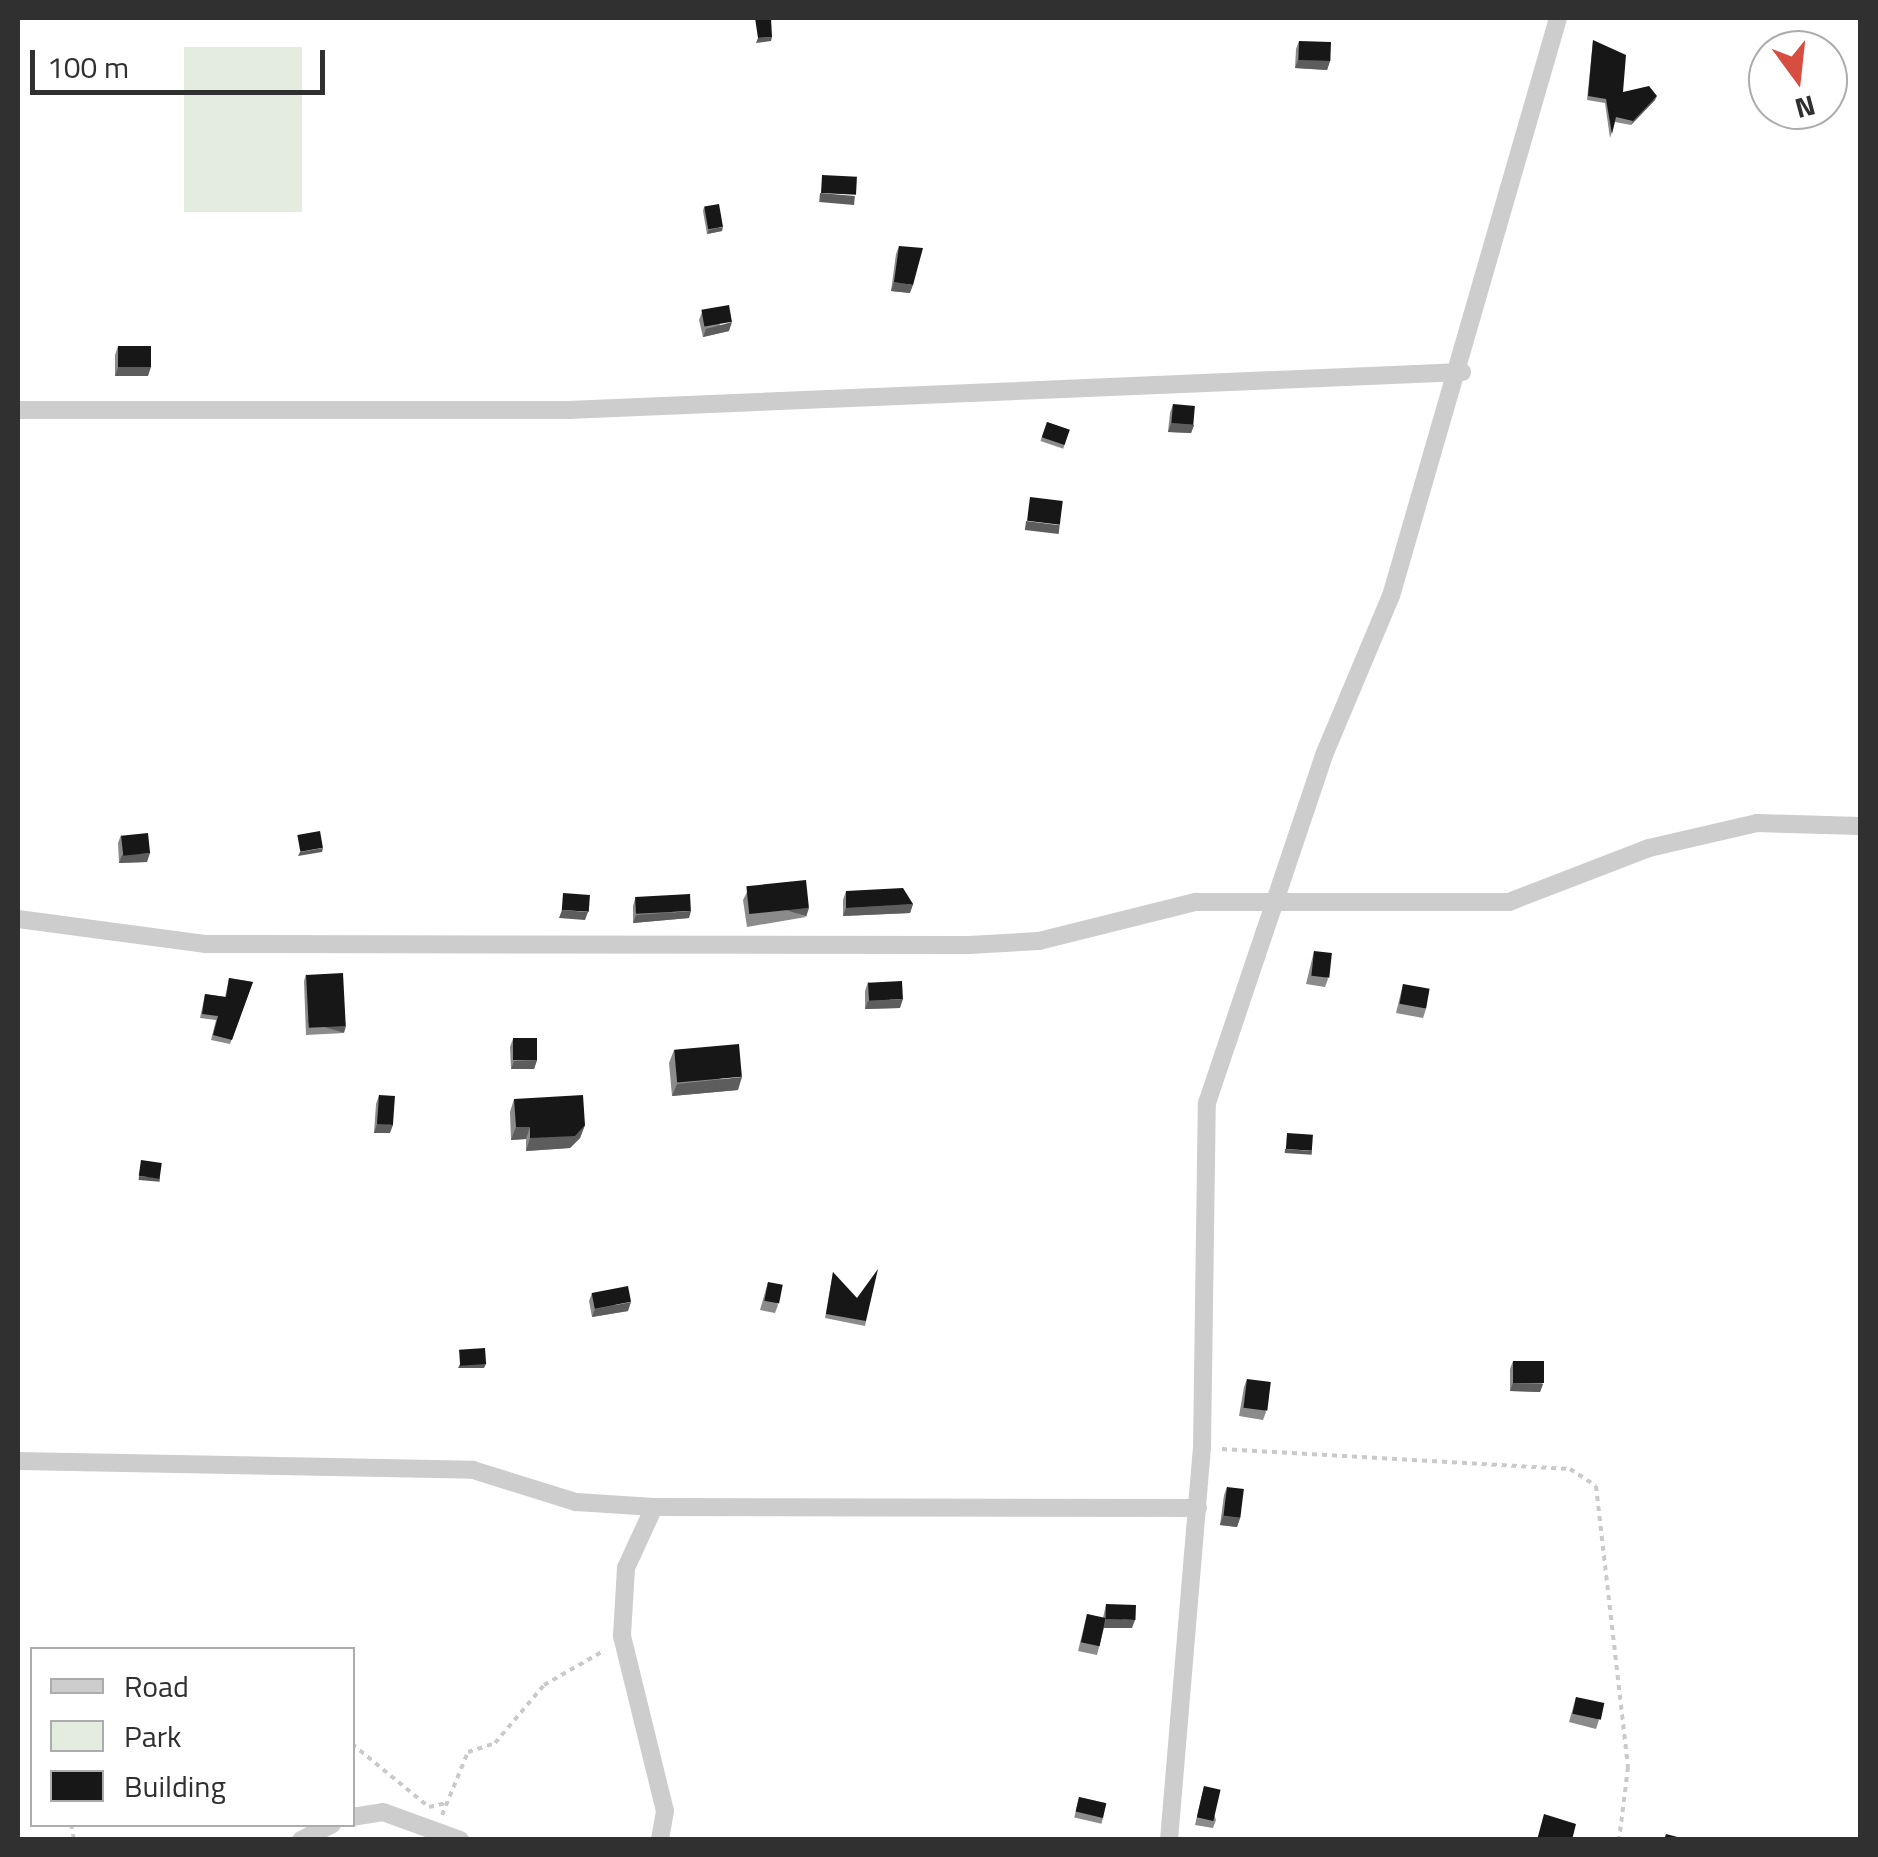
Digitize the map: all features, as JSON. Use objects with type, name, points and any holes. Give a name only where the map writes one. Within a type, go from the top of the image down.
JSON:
[{"type":"street","points":[[1169,1840],[1202,1448],[1207,1103],[1462,372],[1558,18]]},
{"type":"street","points":[[18,410],[568,410],[1462,372]]},
{"type":"street","points":[[18,919],[206,944],[970,945],[1039,941],[1196,902],[1508,902],[1649,848],[1758,823],[1860,826]]},
{"type":"street","points":[[18,1462],[473,1470],[576,1502],[654,1507],[1198,1508]]},
{"type":"street","points":[[654,1507],[626,1568],[622,1636],[664,1811],[660,1840]]},
{"type":"street","points":[[355,1816],[383,1812],[430,1834],[460,1840]]},
{"type":"street","points":[[302,1840],[326,1827]]},
{"type":"path","points":[[1202,1448],[1570,1470],[1596,1486],[1628,1767],[1620,1840]]},
{"type":"path","points":[[430,1834],[468,1752],[495,1743],[544,1685],[622,1636]]},
{"type":"path","points":[[355,1746],[429,1806],[447,1803]]},
{"type":"green space","points":[[184,47],[302,47],[302,212],[184,212]]},
{"type":"building","points":[[755,18],[771,18],[772,37],[758,38]]},
{"type":"building","points":[[1593,40],[1626,55],[1623,92],[1649,86],[1657,96],[1633,121],[1616,117],[1612,134],[1606,99],[1588,96]]},
{"type":"building","points":[[1299,41],[1331,42],[1330,61],[1298,60]]},
{"type":"building","points":[[822,175],[857,177],[856,195],[821,193]]},
{"type":"building","points":[[719,204],[723,227],[708,229],[704,207]]},
{"type":"building","points":[[899,246],[923,248],[913,285],[894,282]]},
{"type":"building","points":[[729,305],[732,322],[704,327],[701,310]]},
{"type":"building","points":[[118,346],[151,346],[151,367],[118,367]]},
{"type":"building","points":[[1173,404],[1195,406],[1193,425],[1171,423]]},
{"type":"building","points":[[1047,422],[1070,430],[1064,445],[1042,437]]},
{"type":"building","points":[[1030,497],[1063,501],[1060,525],[1027,521]]},
{"type":"building","points":[[320,831],[323,848],[300,852],[297,835]]},
{"type":"building","points":[[148,833],[150,853],[123,856],[121,836]]},
{"type":"building","points":[[806,880],[809,908],[749,914],[746,886]]},
{"type":"building","points":[[903,888],[913,904],[846,908],[846,891]]},
{"type":"building","points":[[563,893],[590,895],[589,912],[562,910]]},
{"type":"building","points":[[690,894],[691,911],[636,914],[635,897]]},
{"type":"building","points":[[1314,951],[1332,953],[1329,978],[1311,976]]},
{"type":"building","points":[[343,973],[346,1026],[309,1028],[306,975]]},
{"type":"building","points":[[229,978],[253,982],[232,1040],[213,1035],[218,1016],[202,1014],[205,994],[226,997]]},
{"type":"building","points":[[902,981],[903,999],[869,1001],[868,983]]},
{"type":"building","points":[[1403,984],[1430,989],[1426,1008],[1400,1004]]},
{"type":"building","points":[[513,1038],[537,1038],[537,1060],[513,1060]]},
{"type":"building","points":[[739,1044],[742,1077],[677,1083],[674,1050]]},
{"type":"building","points":[[379,1095],[395,1096],[393,1125],[377,1124]]},
{"type":"building","points":[[583,1095],[585,1125],[575,1136],[530,1138],[530,1127],[516,1127],[514,1099]]},
{"type":"building","points":[[1287,1133],[1313,1135],[1312,1151],[1286,1149]]},
{"type":"building","points":[[141,1160],[162,1163],[160,1179],[139,1176]]},
{"type":"building","points":[[878,1269],[866,1321],[826,1314],[833,1272],[857,1298]]},
{"type":"building","points":[[768,1282],[783,1285],[779,1304],[764,1301]]},
{"type":"building","points":[[628,1286],[631,1302],[595,1309],[592,1293]]},
{"type":"building","points":[[485,1348],[486,1364],[460,1366],[459,1350]]},
{"type":"building","points":[[1513,1361],[1544,1361],[1544,1383],[1513,1383]]},
{"type":"building","points":[[1247,1379],[1271,1382],[1267,1411],[1243,1408]]},
{"type":"building","points":[[1227,1487],[1244,1489],[1240,1518],[1223,1516]]},
{"type":"building","points":[[1106,1604],[1136,1605],[1135,1620],[1105,1619]]},
{"type":"building","points":[[1087,1614],[1106,1618],[1100,1646],[1081,1642]]},
{"type":"building","points":[[1576,1697],[1604,1703],[1601,1720],[1572,1714]]},
{"type":"building","points":[[1204,1786],[1221,1790],[1213,1821],[1197,1817]]},
{"type":"building","points":[[1079,1797],[1106,1803],[1103,1818],[1076,1812]]},
{"type":"building","points":[[1544,1814],[1576,1824],[1572,1840],[1537,1840]]},
{"type":"building","points":[[1666,1834],[1685,1839],[1685,1840],[1664,1840]]}]
